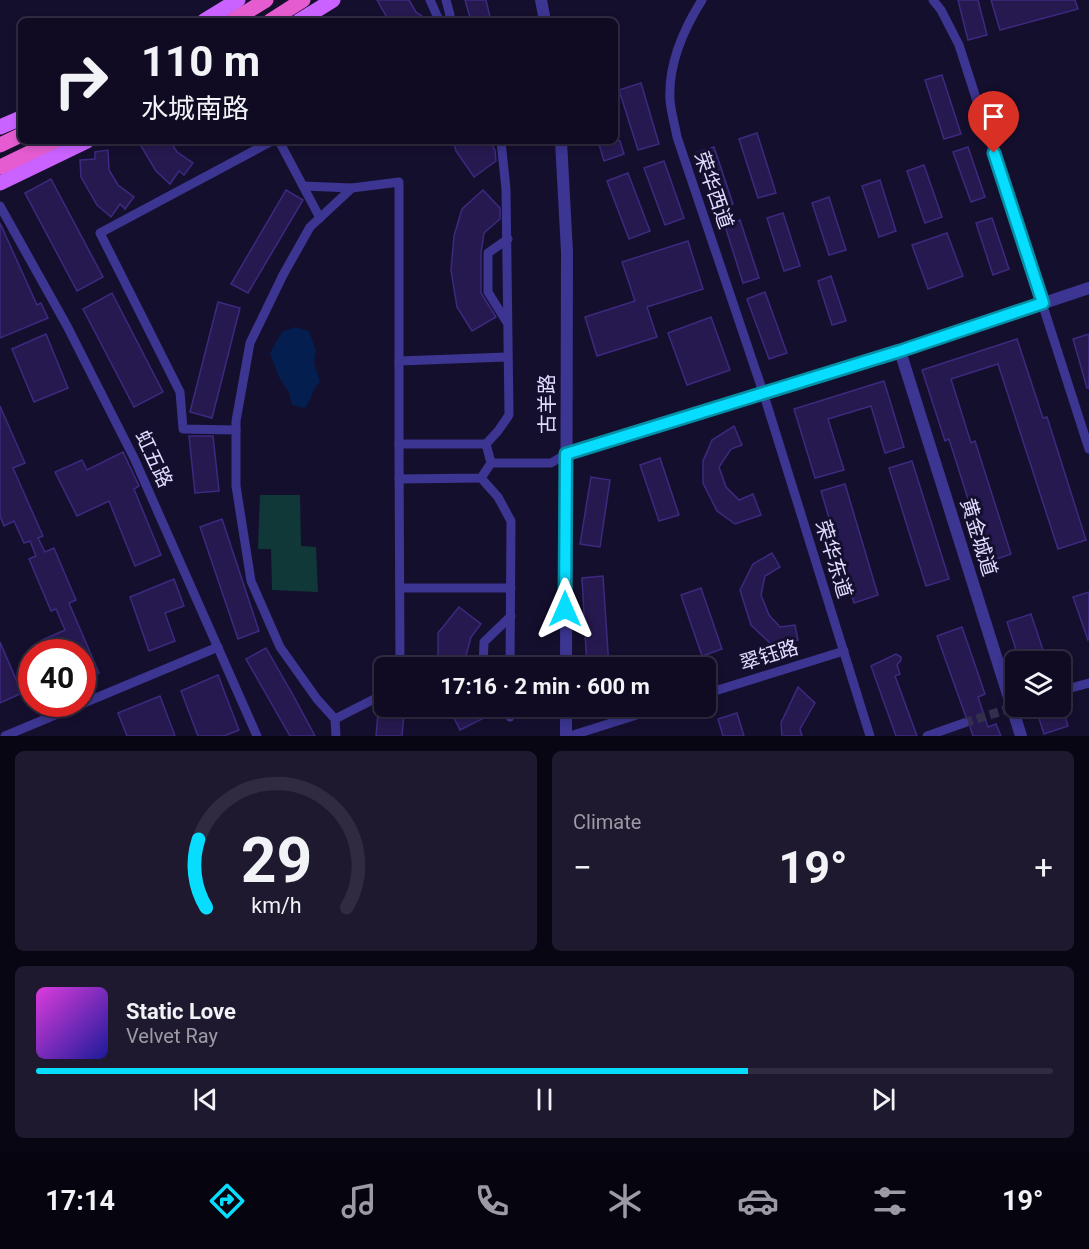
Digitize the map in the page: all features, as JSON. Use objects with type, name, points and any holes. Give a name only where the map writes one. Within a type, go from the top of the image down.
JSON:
[{"type":"highway","points":[[237,18],[266,0]]},
{"type":"highway","points":[[275,18],[303,0]]},
{"type":"highway","points":[[0,144],[18,136]]},
{"type":"highway","points":[[0,167],[48,144]]},
{"type":"main road","points":[[209,18],[238,0]]},
{"type":"main road","points":[[304,18],[333,0]]},
{"type":"main road","points":[[0,127],[18,119]]},
{"type":"main road","points":[[0,183],[81,144]]},
{"type":"street","points":[[430,0],[438,18]]},
{"type":"street","points":[[446,0],[449,18]]},
{"type":"street","points":[[541,0],[544,18]]},
{"type":"street","name":"荣华西道","points":[[702,0],[686,25],[674,61],[670,100],[676,137],[763,392]]},
{"type":"street","points":[[933,0],[941,10],[959,45],[1089,449]]},
{"type":"street","points":[[236,430],[183,429],[180,392],[100,233],[266,144]]},
{"type":"street","points":[[281,144],[320,218]]},
{"type":"street","points":[[399,444],[486,444],[509,415],[508,239],[501,144]]},
{"type":"street","name":"古羊路","points":[[561,144],[567,252],[566,657]]},
{"type":"street","points":[[303,186],[352,188],[399,182],[400,657]]},
{"type":"street","points":[[336,736],[335,719],[317,699],[280,647],[251,581],[236,486],[236,421],[250,343],[283,275],[310,227],[352,188]]},
{"type":"street","name":"虹五路","points":[[0,206],[67,326],[134,458],[257,736]]},
{"type":"street","points":[[507,323],[488,292],[488,253],[508,239]]},
{"type":"street","points":[[488,279],[507,278]]},
{"type":"street","points":[[491,463],[551,463],[566,454],[900,351],[1089,288]]},
{"type":"street","name":"黄金城道","points":[[900,351],[1005,689]]},
{"type":"street","points":[[399,361],[507,357]]},
{"type":"street","name":"荣华东道","points":[[763,392],[870,736]]},
{"type":"street","points":[[481,478],[491,463],[486,444]]},
{"type":"street","points":[[399,479],[481,478],[498,497],[511,520],[510,657]]},
{"type":"street","points":[[400,588],[511,588]]},
{"type":"street","points":[[483,657],[484,642],[511,616]]},
{"type":"street","points":[[5,736],[218,647]]},
{"type":"street","name":"翠钰路","points":[[716,691],[844,651]]},
{"type":"street","points":[[1071,688],[1089,683]]},
{"type":"street","points":[[335,719],[374,699]]},
{"type":"street","points":[[567,717],[568,736],[629,717]]},
{"type":"street","name":"黄金城道","points":[[1014,717],[1021,736]]},
{"type":"street","points":[[927,736],[964,723]]},
{"type":"green space","points":[[260,495],[300,495],[301,546],[316,547],[318,592],[272,590],[271,549],[258,549]]},
{"type":"water","points":[[295,327],[309,331],[316,351],[314,363],[320,382],[305,408],[292,405],[289,392],[279,377],[270,353],[282,332]]},
{"type":"building","points":[[377,0],[409,0],[416,12],[425,18],[387,18]]},
{"type":"building","points":[[465,0],[486,0],[490,18],[470,18]]},
{"type":"building","points":[[958,0],[978,0],[987,35],[968,40]]},
{"type":"building","points":[[991,0],[1075,0],[1078,9],[1000,30]]},
{"type":"building","points":[[942,75],[961,134],[944,139],[925,80]]},
{"type":"building","points":[[641,83],[659,144],[638,150],[619,90]]},
{"type":"building","points":[[757,133],[776,193],[758,198],[739,139]]},
{"type":"building","points":[[620,141],[624,154],[604,161],[599,144],[618,144]]},
{"type":"building","points":[[140,144],[172,144],[177,152],[193,163],[184,175],[179,171],[170,184],[156,171]]},
{"type":"building","points":[[454,144],[491,144],[495,150],[496,161],[474,177],[456,151]]},
{"type":"building","points":[[714,147],[733,204],[717,209],[698,152]]},
{"type":"building","points":[[968,147],[985,197],[971,202],[953,152]]},
{"type":"building","points":[[108,150],[109,170],[118,185],[134,197],[125,209],[120,204],[111,217],[97,205],[81,177],[80,160],[95,159],[95,152]]},
{"type":"building","points":[[664,161],[684,218],[665,225],[644,168]]},
{"type":"building","points":[[924,165],[942,217],[925,223],[907,171]]},
{"type":"building","points":[[628,173],[650,231],[629,239],[607,181]]},
{"type":"building","points":[[51,179],[103,277],[77,291],[25,193]]},
{"type":"building","points":[[880,180],[896,231],[879,237],[862,186]]},
{"type":"building","points":[[286,190],[303,200],[248,293],[231,284]]},
{"type":"building","points":[[483,190],[500,208],[500,219],[484,233],[481,253],[481,293],[496,317],[472,331],[457,307],[451,270],[454,236],[462,209]]},
{"type":"building","points":[[829,197],[846,250],[829,255],[812,203]]},
{"type":"building","points":[[783,213],[800,266],[784,271],[767,218]]},
{"type":"building","points":[[992,218],[1009,269],[993,275],[976,223]]},
{"type":"building","points":[[740,220],[759,278],[743,283],[725,226]]},
{"type":"building","points":[[0,223],[37,305],[41,303],[48,318],[0,338]]},
{"type":"building","points":[[947,233],[963,276],[928,289],[912,245]]},
{"type":"building","points":[[688,241],[703,289],[647,307],[657,337],[597,356],[585,317],[635,301],[622,262]]},
{"type":"building","points":[[831,276],[846,321],[832,325],[818,281]]},
{"type":"building","points":[[765,292],[787,353],[769,359],[747,299]]},
{"type":"building","points":[[112,293],[163,392],[134,407],[83,309]]},
{"type":"building","points":[[218,302],[240,308],[212,418],[190,412]]},
{"type":"building","points":[[711,317],[730,370],[687,385],[668,333]]},
{"type":"building","points":[[46,334],[68,388],[34,402],[12,349]]},
{"type":"building","points":[[1089,334],[1089,388],[1087,388],[1073,339]]},
{"type":"building","points":[[1017,339],[1043,418],[1047,417],[1086,540],[1058,549],[998,364],[951,379],[971,443],[975,441],[1011,554],[988,562],[949,439],[945,441],[922,370]]},
{"type":"building","points":[[884,381],[904,447],[885,453],[871,406],[828,419],[844,470],[815,478],[794,409]]},
{"type":"building","points":[[0,406],[25,463],[13,468],[43,536],[38,538],[45,552],[54,548],[76,600],[69,603],[84,639],[44,639],[65,630],[56,609],[51,611],[29,559],[36,556],[30,541],[24,543],[14,521],[4,526],[0,516]]},
{"type":"building","points":[[734,426],[742,445],[731,449],[719,467],[726,487],[739,500],[753,494],[761,515],[735,524],[717,511],[703,483],[703,461],[712,440]]},
{"type":"building","points":[[189,436],[213,436],[219,491],[195,493]]},
{"type":"building","points":[[123,452],[139,486],[134,489],[161,555],[135,566],[109,501],[77,516],[55,472],[82,460],[87,470]]},
{"type":"building","points":[[660,458],[679,515],[659,521],[640,465]]},
{"type":"building","points":[[912,461],[949,579],[926,586],[889,468]]},
{"type":"building","points":[[591,477],[610,480],[600,547],[580,544]]},
{"type":"building","points":[[845,484],[878,595],[854,603],[821,491]]},
{"type":"building","points":[[222,519],[259,631],[238,639],[200,527]]},
{"type":"building","points":[[772,553],[780,567],[765,576],[761,595],[769,615],[780,627],[795,625],[798,640],[771,644],[751,625],[740,590],[753,564]]},
{"type":"building","points":[[603,576],[608,657],[586,657],[582,578]]},
{"type":"building","points":[[174,579],[184,606],[165,613],[175,641],[149,651],[130,597]]},
{"type":"building","points":[[701,588],[722,649],[702,656],[681,595]]},
{"type":"building","points":[[1089,592],[1089,639],[1088,640],[1073,597]]},
{"type":"building","points":[[459,607],[481,624],[471,637],[466,657],[438,657],[438,633]]},
{"type":"building","points":[[1031,614],[1043,651],[1016,651],[1007,622]]},
{"type":"building","points":[[962,627],[985,694],[978,697],[988,727],[996,724],[1001,736],[973,736],[970,720],[966,717],[937,636]]},
{"type":"building","points":[[0,642],[18,684],[18,695],[0,703]]},
{"type":"building","points":[[266,648],[315,736],[290,736],[246,659]]},
{"type":"building","points":[[896,654],[901,657],[901,660],[897,665],[900,674],[895,676],[917,736],[896,736],[871,666]]},
{"type":"building","points":[[218,675],[239,730],[224,736],[198,736],[181,691]]},
{"type":"building","points":[[798,687],[815,703],[800,729],[802,736],[782,736],[781,723]]},
{"type":"building","points":[[160,696],[175,736],[127,736],[118,713]]},
{"type":"building","points":[[737,713],[744,736],[723,736],[718,719]]},
{"type":"building","points":[[378,717],[404,717],[402,736],[376,736]]},
{"type":"building","points":[[454,717],[481,717],[482,719],[460,730]]},
{"type":"building","points":[[1039,717],[1065,717],[1068,726],[1044,734]]},
{"type":"tunnel","points":[[964,723],[1005,710]]},
{"type":"route","points":[[565,609],[566,454],[900,351],[1043,303],[994,153]]}]
